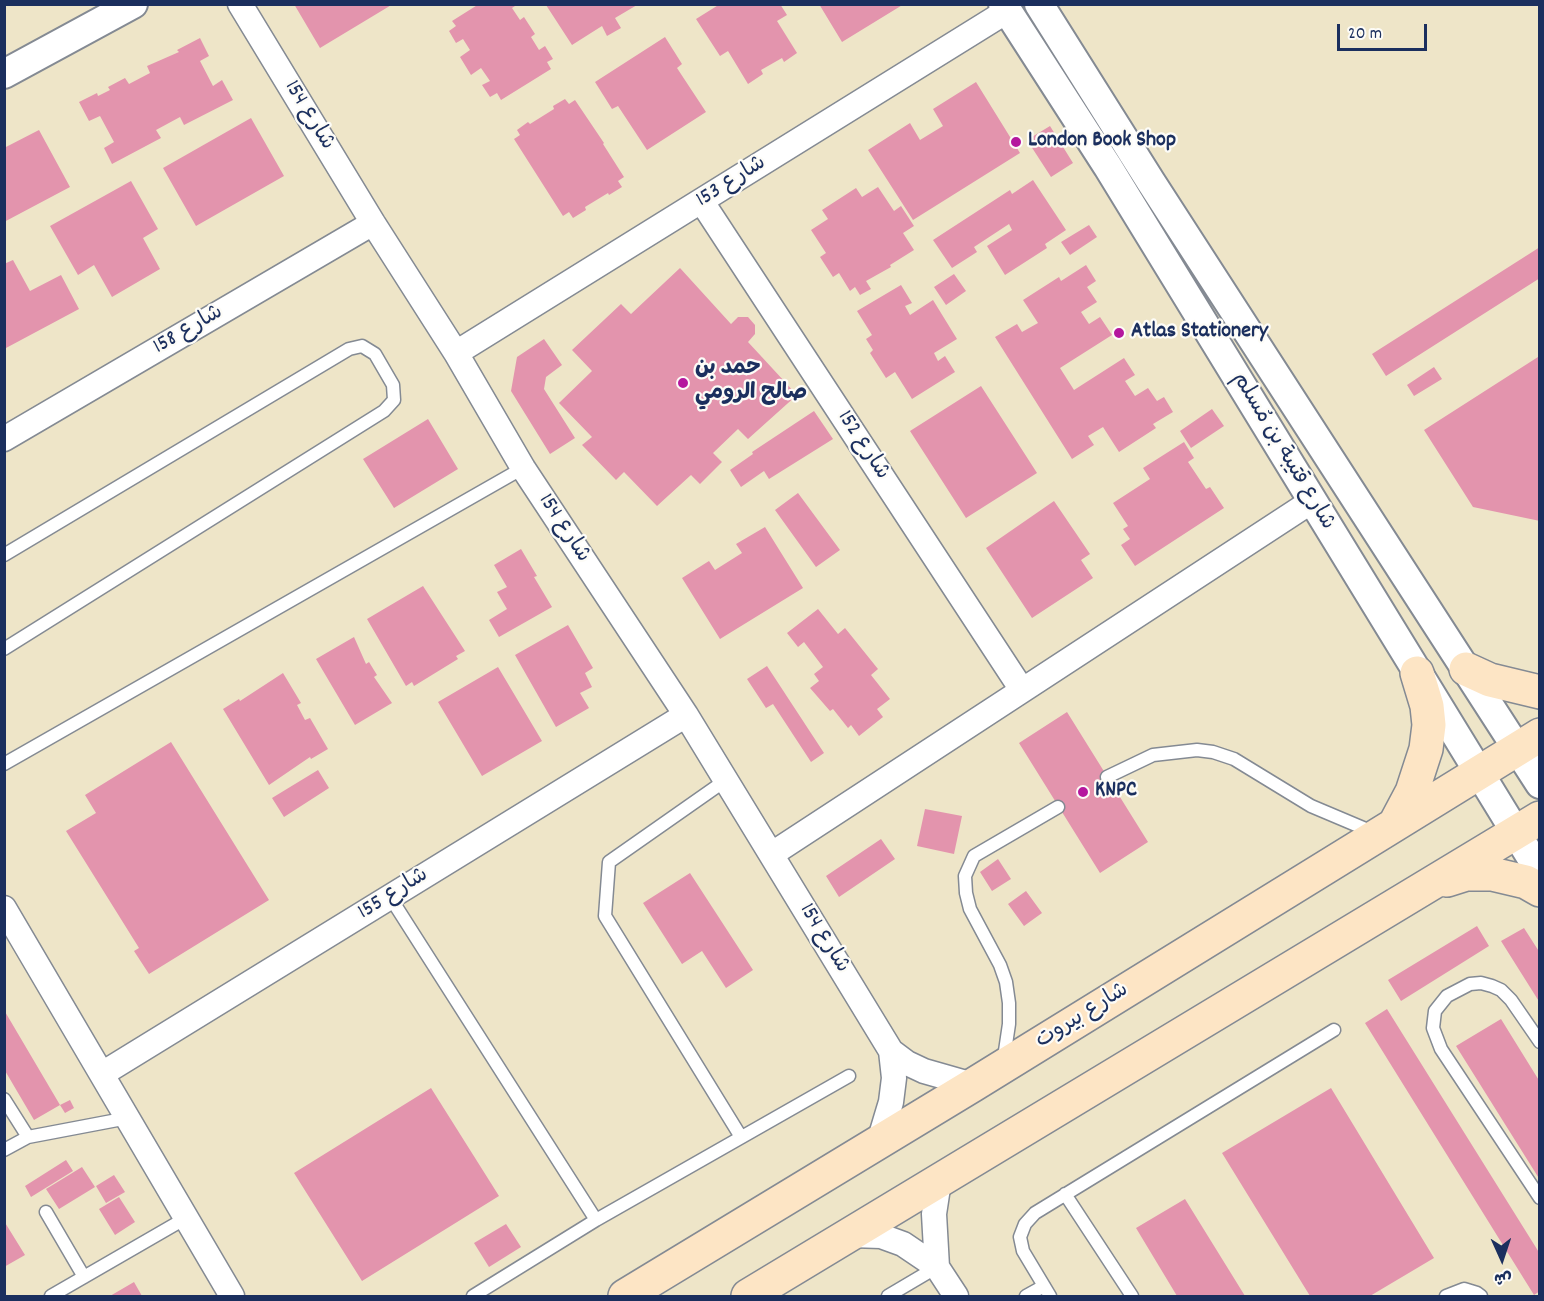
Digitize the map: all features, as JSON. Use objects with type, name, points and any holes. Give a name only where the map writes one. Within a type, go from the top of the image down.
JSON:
[{"type":"main road","points":[[1466,669],[1490,680],[1539,692]]},
{"type":"main road","points":[[1386,829],[1412,792],[1426,749],[1429,725],[1427,706],[1417,673]]},
{"type":"main road","name":"شارع بيروت","points":[[624,1296],[1529,742]]},
{"type":"main road","points":[[748,1296],[1528,825]]},
{"type":"main road","points":[[1428,885],[1466,874],[1492,874],[1526,882],[1539,890]]},
{"type":"street","points":[[4,74],[133,4]]},
{"type":"street","name":"شارع 154","points":[[240,4],[373,223],[456,352],[523,468],[686,716],[891,1051],[907,1063],[924,1071],[985,1077]]},
{"type":"street","name":"شارع قتيبة بن مُسلم","points":[[1039,4],[1157,192],[1466,669],[1529,742],[1539,784]]},
{"type":"street","name":"شارع قتيبة بن مُسلم","points":[[1005,8],[1108,167],[1479,774],[1528,825],[1539,872]]},
{"type":"street","name":"شارع 153","points":[[456,352],[702,202],[1005,8]]},
{"type":"street","name":"شارع 152","points":[[702,202],[1022,690]]},
{"type":"street","name":"شارع 158","points":[[4,439],[373,223]]},
{"type":"street","points":[[772,854],[1312,501]]},
{"type":"street","name":"شارع 155","points":[[102,1074],[686,716]]},
{"type":"street","points":[[4,908],[232,1296]]},
{"type":"street","name":"شارع 154","points":[[879,1142],[891,1102],[894,1078],[891,1051]]},
{"type":"street","points":[[937,1267],[934,1231],[939,1181]]},
{"type":"street","points":[[850,1235],[881,1236],[903,1244],[937,1267],[956,1296]]},
{"type":"lane","points":[[4,555],[349,349],[362,346],[375,354],[393,385],[394,400],[384,411],[4,649]]},
{"type":"lane","points":[[4,764],[523,468]]},
{"type":"lane","points":[[1107,777],[1153,755],[1197,750],[1213,752],[1234,759],[1311,806],[1386,829]]},
{"type":"lane","points":[[726,780],[609,862],[605,916],[741,1137]]},
{"type":"lane","points":[[985,1077],[1005,1051],[1010,1003],[1006,981],[970,909],[965,876],[974,856],[1058,807]]},
{"type":"lane","points":[[390,897],[596,1220]]},
{"type":"lane","points":[[1539,1042],[1511,1000],[1501,990],[1492,986],[1481,983],[1470,984],[1448,996],[1435,1011],[1433,1028],[1441,1049],[1539,1198]]},
{"type":"lane","points":[[1026,1296],[1047,1291],[1023,1251],[1020,1238],[1025,1224],[1035,1212],[1334,1030]]},
{"type":"lane","points":[[473,1296],[596,1220],[849,1076]]},
{"type":"lane","points":[[4,1099],[28,1137]]},
{"type":"lane","points":[[4,1150],[28,1137],[128,1118]]},
{"type":"lane","points":[[1065,1194],[1132,1296]]},
{"type":"lane","points":[[46,1212],[84,1277]]},
{"type":"lane","points":[[51,1296],[186,1218]]},
{"type":"lane","points":[[888,1296],[937,1267]]},
{"type":"lane","points":[[1446,1296],[1464,1289],[1480,1296]]},
{"type":"building","points":[[294,4],[393,4],[320,48]]},
{"type":"building","points":[[479,4],[518,4],[512,8],[520,20],[524,17],[535,34],[531,37],[539,50],[545,46],[553,59],[547,62],[551,69],[501,100],[497,93],[490,97],[482,85],[490,81],[481,68],[471,75],[460,57],[470,50],[463,39],[456,43],[449,31],[456,26],[452,21]]},
{"type":"building","points":[[720,4],[780,4],[787,15],[777,21],[797,53],[784,62],[782,58],[761,70],[763,74],[748,84],[728,51],[720,56],[696,19]]},
{"type":"building","points":[[819,4],[904,4],[842,42]]},
{"type":"building","points":[[546,5],[637,5],[615,18],[621,28],[607,36],[602,26],[572,45]]},
{"type":"building","points":[[665,37],[682,64],[677,68],[706,112],[647,150],[618,106],[612,109],[595,82]]},
{"type":"building","points":[[200,38],[209,56],[200,61],[213,86],[222,80],[233,100],[184,125],[180,117],[156,130],[161,138],[112,164],[104,148],[114,142],[100,116],[89,121],[79,102],[97,93],[98,96],[110,90],[108,87],[125,78],[129,84],[150,73],[147,66],[179,52],[177,50]]},
{"type":"building","points":[[976,82],[1020,153],[913,220],[868,150],[910,123],[920,140],[943,126],[933,109]]},
{"type":"building","points":[[565,99],[569,104],[575,100],[624,177],[618,181],[622,187],[585,207],[586,210],[573,218],[569,212],[563,216],[514,139],[520,135],[517,130],[554,109],[553,106]]},
{"type":"building","points":[[251,118],[284,176],[196,226],[163,168]]},
{"type":"building","points":[[1050,126],[1073,163],[1051,177],[1027,140]]},
{"type":"building","points":[[39,130],[70,187],[4,222],[4,148]]},
{"type":"building","points":[[1033,180],[1066,230],[1045,244],[1047,248],[1005,275],[987,246],[1012,230],[1009,224],[974,247],[977,252],[952,268],[933,240],[1010,190],[1012,194]]},
{"type":"building","points":[[131,181],[158,229],[143,238],[160,269],[112,297],[94,265],[78,275],[50,226]]},
{"type":"building","points":[[878,187],[894,211],[901,206],[914,226],[903,233],[914,250],[890,265],[891,267],[866,281],[871,289],[860,295],[855,287],[850,291],[839,273],[833,277],[820,257],[826,253],[811,230],[828,219],[822,210],[856,188],[862,197]]},
{"type":"building","points":[[1089,225],[1097,237],[1070,255],[1061,242]]},
{"type":"building","points":[[1540,247],[1540,278],[1386,376],[1372,354]]},
{"type":"building","points":[[13,260],[30,291],[61,275],[79,309],[6,348],[4,264]]},
{"type":"building","points":[[1086,265],[1096,281],[1087,287],[1097,302],[1081,312],[1089,324],[1100,317],[1112,335],[1060,368],[1074,390],[1124,358],[1135,375],[1125,381],[1135,396],[1148,388],[1157,401],[1164,397],[1173,412],[1153,424],[1156,428],[1119,452],[1103,427],[1088,436],[1094,445],[1072,459],[995,337],[1017,324],[1022,332],[1038,323],[1023,300],[1059,277],[1061,281]]},
{"type":"building","name":"حمد بن صالح الرومي","points":[[680,268],[731,324],[738,317],[748,317],[755,325],[755,334],[748,342],[797,395],[748,439],[738,429],[713,453],[722,462],[700,484],[691,475],[657,506],[624,472],[616,480],[582,445],[592,437],[559,403],[592,371],[572,350],[621,304],[631,314]]},
{"type":"building","points":[[954,274],[966,291],[946,305],[934,287]]},
{"type":"building","points":[[901,285],[912,303],[905,306],[910,315],[933,300],[957,339],[934,353],[938,361],[945,356],[955,372],[912,399],[895,372],[886,378],[870,353],[873,350],[866,339],[872,335],[857,311]]},
{"type":"building","points":[[544,339],[562,365],[546,377],[544,389],[575,438],[550,454],[511,391],[517,357]]},
{"type":"building","points":[[1538,357],[1540,358],[1540,521],[1473,507],[1424,430]]},
{"type":"building","points":[[1434,367],[1442,379],[1414,396],[1407,385]]},
{"type":"building","points":[[981,386],[1037,473],[966,518],[910,431]]},
{"type":"building","points":[[1212,409],[1224,426],[1191,448],[1180,431]]},
{"type":"building","points":[[814,411],[833,439],[769,479],[764,471],[741,487],[730,470],[753,454],[752,452]]},
{"type":"building","points":[[428,419],[458,469],[394,508],[363,459]]},
{"type":"building","points":[[1184,442],[1194,458],[1188,462],[1206,489],[1210,487],[1224,508],[1135,566],[1121,545],[1130,539],[1123,529],[1128,526],[1113,503],[1150,479],[1143,468]]},
{"type":"building","points":[[798,493],[840,550],[816,567],[775,510]]},
{"type":"building","points":[[1054,501],[1090,554],[1081,560],[1093,578],[1032,618],[986,548]]},
{"type":"building","points":[[765,527],[803,588],[720,639],[682,578],[709,561],[715,570],[742,553],[736,544]]},
{"type":"building","points":[[521,549],[552,607],[499,637],[489,620],[507,609],[497,592],[507,587],[494,565]]},
{"type":"building","points":[[423,586],[465,651],[456,656],[458,659],[414,686],[412,682],[406,686],[367,619]]},
{"type":"building","points":[[818,609],[838,634],[845,628],[878,669],[871,675],[890,699],[877,709],[883,717],[859,736],[851,725],[848,728],[833,709],[830,711],[810,688],[819,681],[814,674],[823,667],[804,642],[798,647],[787,633]]},
{"type":"building","points":[[568,625],[593,668],[585,673],[592,687],[580,693],[589,708],[556,727],[515,655]]},
{"type":"building","points":[[354,637],[366,664],[369,662],[377,675],[374,677],[392,703],[355,725],[316,659]]},
{"type":"building","points":[[767,666],[824,753],[811,762],[773,704],[766,708],[747,679]]},
{"type":"building","points":[[498,667],[542,741],[482,776],[438,702]]},
{"type":"building","points":[[283,673],[301,703],[297,705],[305,720],[310,718],[328,749],[311,759],[310,757],[269,785],[223,709],[239,699],[240,701]]},
{"type":"building","name":"KNPC","points":[[1067,712],[1148,842],[1100,873],[1019,743]]},
{"type":"building","points":[[171,742],[269,900],[149,974],[134,951],[139,948],[66,831],[96,813],[85,795]]},
{"type":"building","points":[[318,770],[329,788],[284,817],[272,798]]},
{"type":"building","points":[[925,809],[962,816],[954,854],[917,846]]},
{"type":"building","points":[[881,839],[895,859],[839,897],[826,876]]},
{"type":"building","points":[[998,859],[1011,879],[992,891],[980,872]]},
{"type":"building","points":[[690,873],[753,970],[726,988],[702,951],[682,964],[643,903]]},
{"type":"building","points":[[1026,891],[1042,913],[1024,926],[1008,904]]},
{"type":"building","points":[[1477,926],[1489,946],[1401,1001],[1388,980]]},
{"type":"building","points":[[1524,928],[1540,953],[1540,1003],[1501,941]]},
{"type":"building","points":[[1387,1009],[1540,1254],[1540,1291],[1534,1295],[1365,1023]]},
{"type":"building","points":[[4,1010],[60,1105],[34,1120],[4,1069]]},
{"type":"building","points":[[1501,1019],[1540,1082],[1540,1180],[1456,1046]]},
{"type":"building","points":[[431,1088],[499,1196],[362,1281],[294,1173]]},
{"type":"building","points":[[1331,1088],[1434,1258],[1370,1296],[1310,1296],[1222,1153]]},
{"type":"building","points":[[70,1100],[74,1108],[65,1113],[60,1105]]},
{"type":"building","points":[[66,1160],[73,1171],[31,1197],[25,1186]]},
{"type":"building","points":[[82,1167],[95,1187],[59,1209],[46,1189]]},
{"type":"building","points":[[114,1175],[125,1192],[106,1203],[96,1186]]},
{"type":"building","points":[[119,1197],[135,1222],[115,1235],[99,1209]]},
{"type":"building","points":[[1185,1199],[1245,1296],[1177,1296],[1136,1228]]},
{"type":"building","points":[[4,1221],[25,1255],[4,1267]]},
{"type":"building","points":[[506,1224],[521,1247],[489,1267],[474,1243]]},
{"type":"building","points":[[134,1282],[142,1296],[110,1296]]},
{"type":"place","name":"London Book Shop","points":[[1016,142]]},
{"type":"place","name":"Atlas Stationery","points":[[1119,333]]},
{"type":"place","name":"حمد بن صالح الرومي","points":[[683,383]]},
{"type":"place","name":"KNPC","points":[[1083,792]]}]
